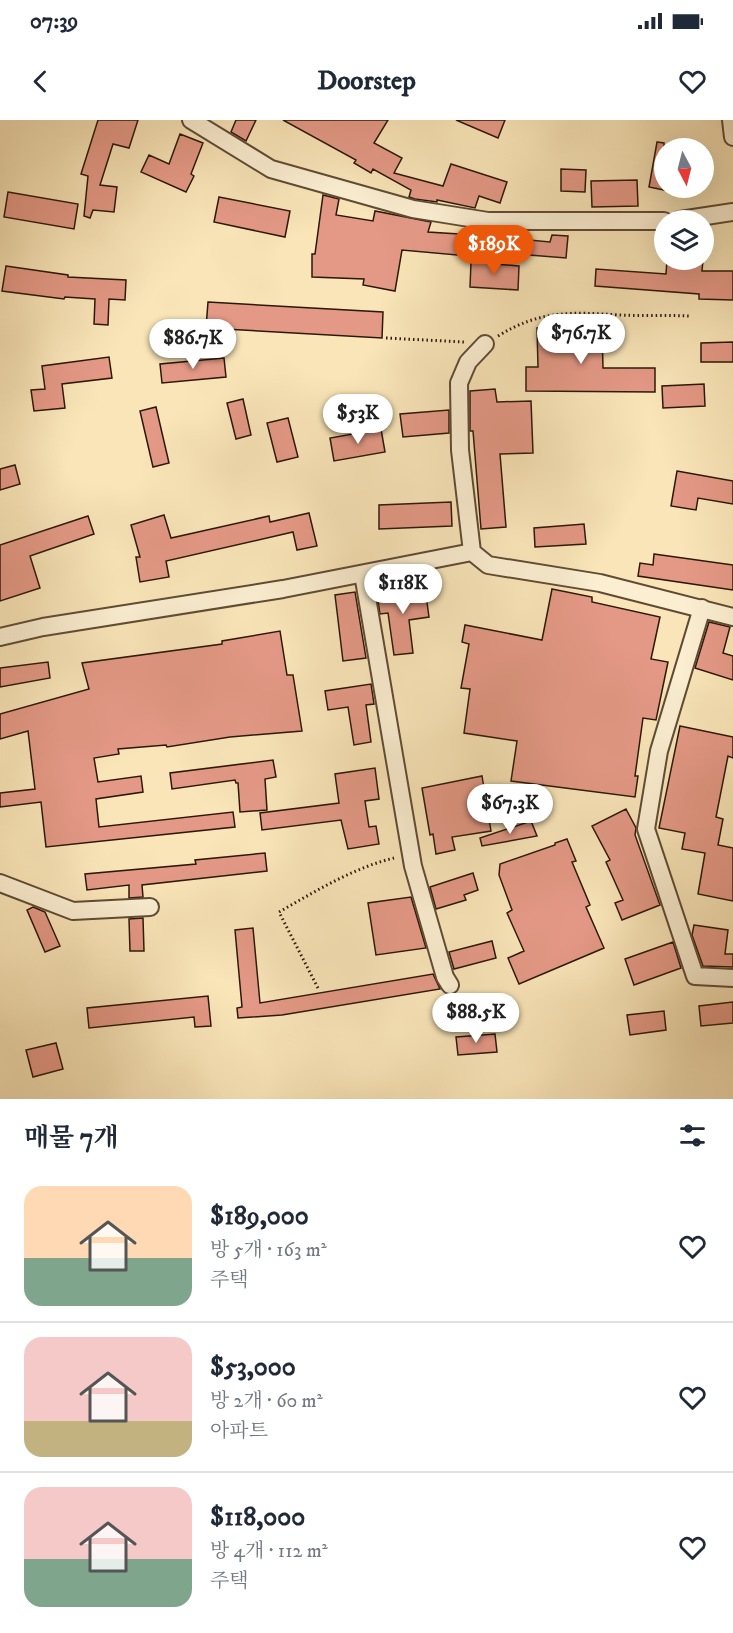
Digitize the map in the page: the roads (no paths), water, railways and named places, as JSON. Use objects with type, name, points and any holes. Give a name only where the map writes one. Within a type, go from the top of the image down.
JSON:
[{"type":"street","points":[[191,120],[271,169],[413,209],[488,221],[654,221]]},
{"type":"street","points":[[730,120],[733,137]]},
{"type":"street","points":[[714,215],[733,212]]},
{"type":"street","points":[[485,344],[468,362],[459,382],[460,450],[472,552],[488,566],[600,583],[733,617]]},
{"type":"street","points":[[0,637],[43,627],[283,590],[472,552]]},
{"type":"street","points":[[363,574],[411,854],[445,977],[450,985]]},
{"type":"street","points":[[702,608],[659,751],[646,829],[695,976],[733,978]]},
{"type":"street","points":[[0,883],[73,911],[150,906]]}]
